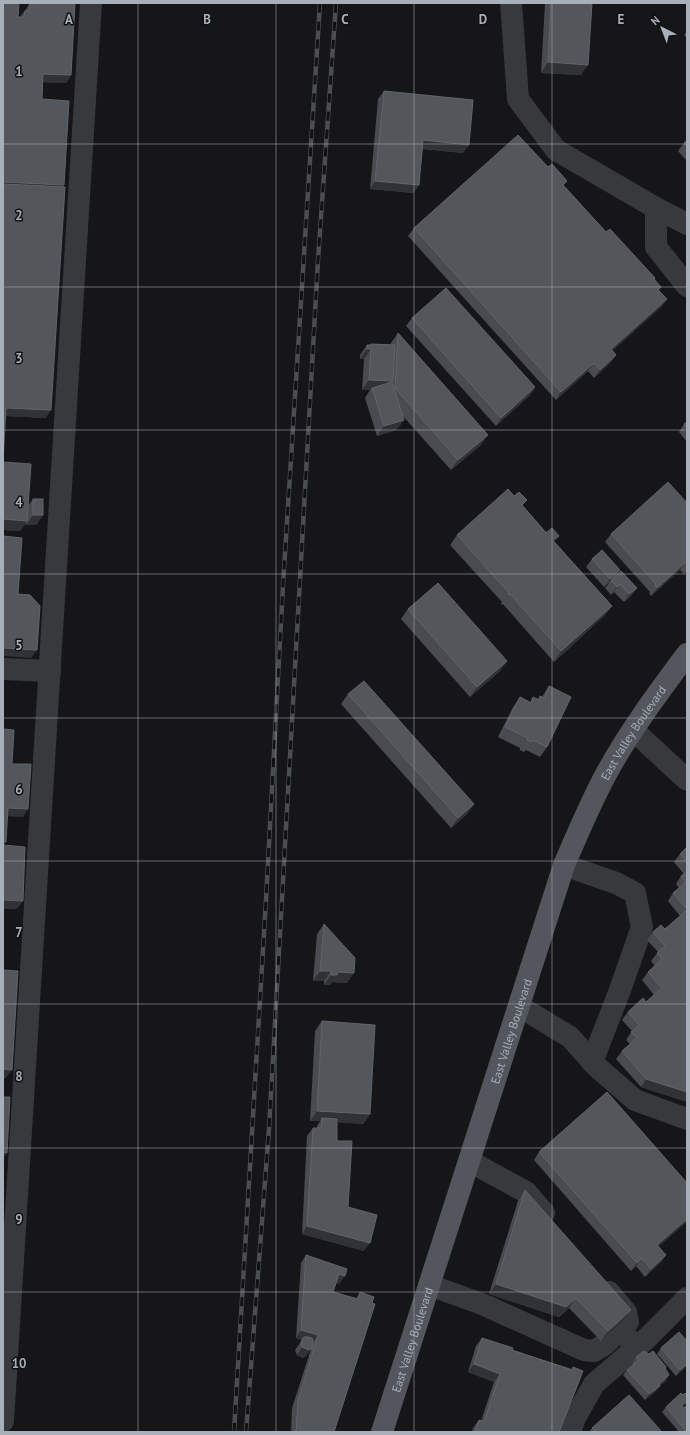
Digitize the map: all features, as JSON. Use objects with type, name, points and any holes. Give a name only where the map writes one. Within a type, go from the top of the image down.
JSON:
[{"type":"main road","name":"East Valley Boulevard","points":[[382,1432],[564,865],[605,775],[664,684],[687,654]]},
{"type":"street","points":[[3,1421],[91,3]]},
{"type":"street","points":[[511,3],[518,99],[556,150],[656,208],[687,224]]},
{"type":"street","points":[[656,208],[656,247],[687,286]]},
{"type":"street","points":[[3,669],[50,671]]},
{"type":"street","points":[[633,730],[687,780]]},
{"type":"street","points":[[564,865],[616,883],[635,893],[642,927],[620,990],[592,1062]]},
{"type":"street","points":[[519,1006],[570,1037],[592,1062],[635,1100],[687,1119]]},
{"type":"street","points":[[469,1161],[526,1192],[556,1228]]},
{"type":"street","points":[[429,1285],[482,1304],[584,1350],[594,1351],[628,1322],[626,1312],[596,1276]]},
{"type":"street","points":[[570,1432],[575,1418],[594,1384],[637,1347],[687,1298]]},
{"type":"street","points":[[620,1330],[637,1347]]},
{"type":"building","points":[[3,3],[19,3],[18,17],[24,17],[25,11],[29,11],[29,5],[35,5],[35,3],[75,3],[71,75],[43,74],[42,99],[69,101],[64,185],[3,182]]},
{"type":"building","points":[[551,3],[592,3],[588,65],[548,62]]},
{"type":"building","points":[[384,91],[473,100],[469,145],[423,140],[419,185],[375,181]]},
{"type":"building","points":[[518,135],[548,167],[552,164],[567,181],[563,185],[606,232],[610,229],[655,278],[654,279],[661,287],[658,290],[667,299],[611,349],[616,355],[600,370],[594,363],[561,392],[414,228]]},
{"type":"building","points":[[687,140],[687,147],[684,143]]},
{"type":"building","points":[[3,184],[65,187],[51,410],[6,408],[3,462]]},
{"type":"building","points":[[446,288],[535,387],[501,418],[412,318]]},
{"type":"building","points":[[398,333],[488,435],[458,460],[395,388]]},
{"type":"building","points":[[367,345],[395,345],[393,381],[369,380],[371,349],[367,349]]},
{"type":"building","points":[[392,382],[404,420],[384,426],[372,388]]},
{"type":"building","points":[[3,462],[31,464],[27,521],[3,519]]},
{"type":"building","points":[[668,482],[687,503],[687,563],[686,562],[657,588],[655,585],[656,584],[611,534]]},
{"type":"building","points":[[508,489],[514,496],[519,492],[527,500],[522,505],[546,533],[552,528],[559,536],[553,541],[612,606],[561,651],[510,594],[508,594],[509,593],[457,535]]},
{"type":"building","points":[[33,499],[43,499],[43,515],[33,515]]},
{"type":"building","points":[[3,536],[22,538],[18,594],[30,595],[40,606],[37,650],[3,648]]},
{"type":"building","points":[[602,550],[620,570],[610,579],[592,559]]},
{"type":"building","points":[[621,571],[637,588],[629,594],[620,584],[617,587],[611,580]]},
{"type":"building","points":[[438,583],[507,661],[477,687],[408,609]]},
{"type":"building","points":[[364,681],[474,804],[458,818],[348,694]]},
{"type":"building","points":[[549,686],[571,697],[547,747],[533,740],[531,742],[527,740],[528,738],[505,727],[520,697],[531,703],[533,697],[539,700],[540,696],[544,698]]},
{"type":"building","points":[[3,729],[14,730],[12,764],[31,764],[28,809],[8,808],[6,842],[3,842]]},
{"type":"building","points":[[3,845],[25,847],[23,901],[3,900]]},
{"type":"building","points":[[687,847],[687,862],[680,854]]},
{"type":"building","points":[[687,871],[687,909],[673,893],[686,882],[681,876]]},
{"type":"building","points":[[687,910],[687,1092],[646,1079],[622,1051],[637,1038],[631,1032],[639,1025],[628,1012],[643,998],[646,1002],[662,988],[648,972],[662,959],[657,953],[665,946],[653,932],[661,925],[665,929]]},
{"type":"building","points":[[324,924],[355,958],[354,973],[338,972],[337,975],[331,975],[331,971],[320,971]]},
{"type":"building","points":[[3,970],[18,971],[12,1070],[3,1069]]},
{"type":"building","points":[[322,1021],[375,1025],[370,1114],[317,1111]]},
{"type":"building","points":[[607,1092],[687,1183],[687,1219],[657,1245],[666,1255],[651,1269],[642,1258],[637,1263],[539,1152]]},
{"type":"building","points":[[3,1097],[10,1097],[7,1153],[3,1152]]},
{"type":"building","points":[[322,1118],[337,1119],[337,1141],[352,1141],[348,1207],[377,1215],[370,1243],[307,1226],[313,1128],[321,1128]]},
{"type":"building","points":[[525,1190],[631,1310],[608,1331],[576,1298],[566,1307],[496,1284]]},
{"type":"building","points":[[306,1255],[347,1269],[345,1276],[339,1274],[333,1292],[358,1299],[360,1292],[374,1297],[372,1303],[375,1304],[334,1432],[296,1432],[298,1400],[318,1335],[301,1330]]},
{"type":"building","points":[[679,1332],[687,1341],[687,1364],[680,1370],[661,1348]]},
{"type":"building","points":[[304,1337],[312,1338],[312,1348],[309,1350],[302,1347],[301,1342]]},
{"type":"building","points":[[482,1338],[513,1348],[512,1350],[572,1370],[573,1367],[583,1371],[559,1432],[475,1432],[479,1420],[484,1422],[500,1374],[474,1364]]},
{"type":"building","points":[[644,1351],[649,1354],[653,1351],[666,1367],[665,1368],[669,1375],[659,1384],[660,1386],[649,1394],[627,1370],[639,1360],[636,1357]]},
{"type":"building","points":[[681,1393],[683,1395],[685,1393],[687,1395],[687,1401],[681,1406],[684,1408],[687,1405],[687,1432],[666,1407]]},
{"type":"building","points":[[629,1395],[662,1432],[596,1432],[592,1428]]},
{"type":"railway","points":[[234,1432],[266,900],[283,585],[320,3]]},
{"type":"railway","points":[[246,1432],[269,1129],[318,260],[336,3]]}]
